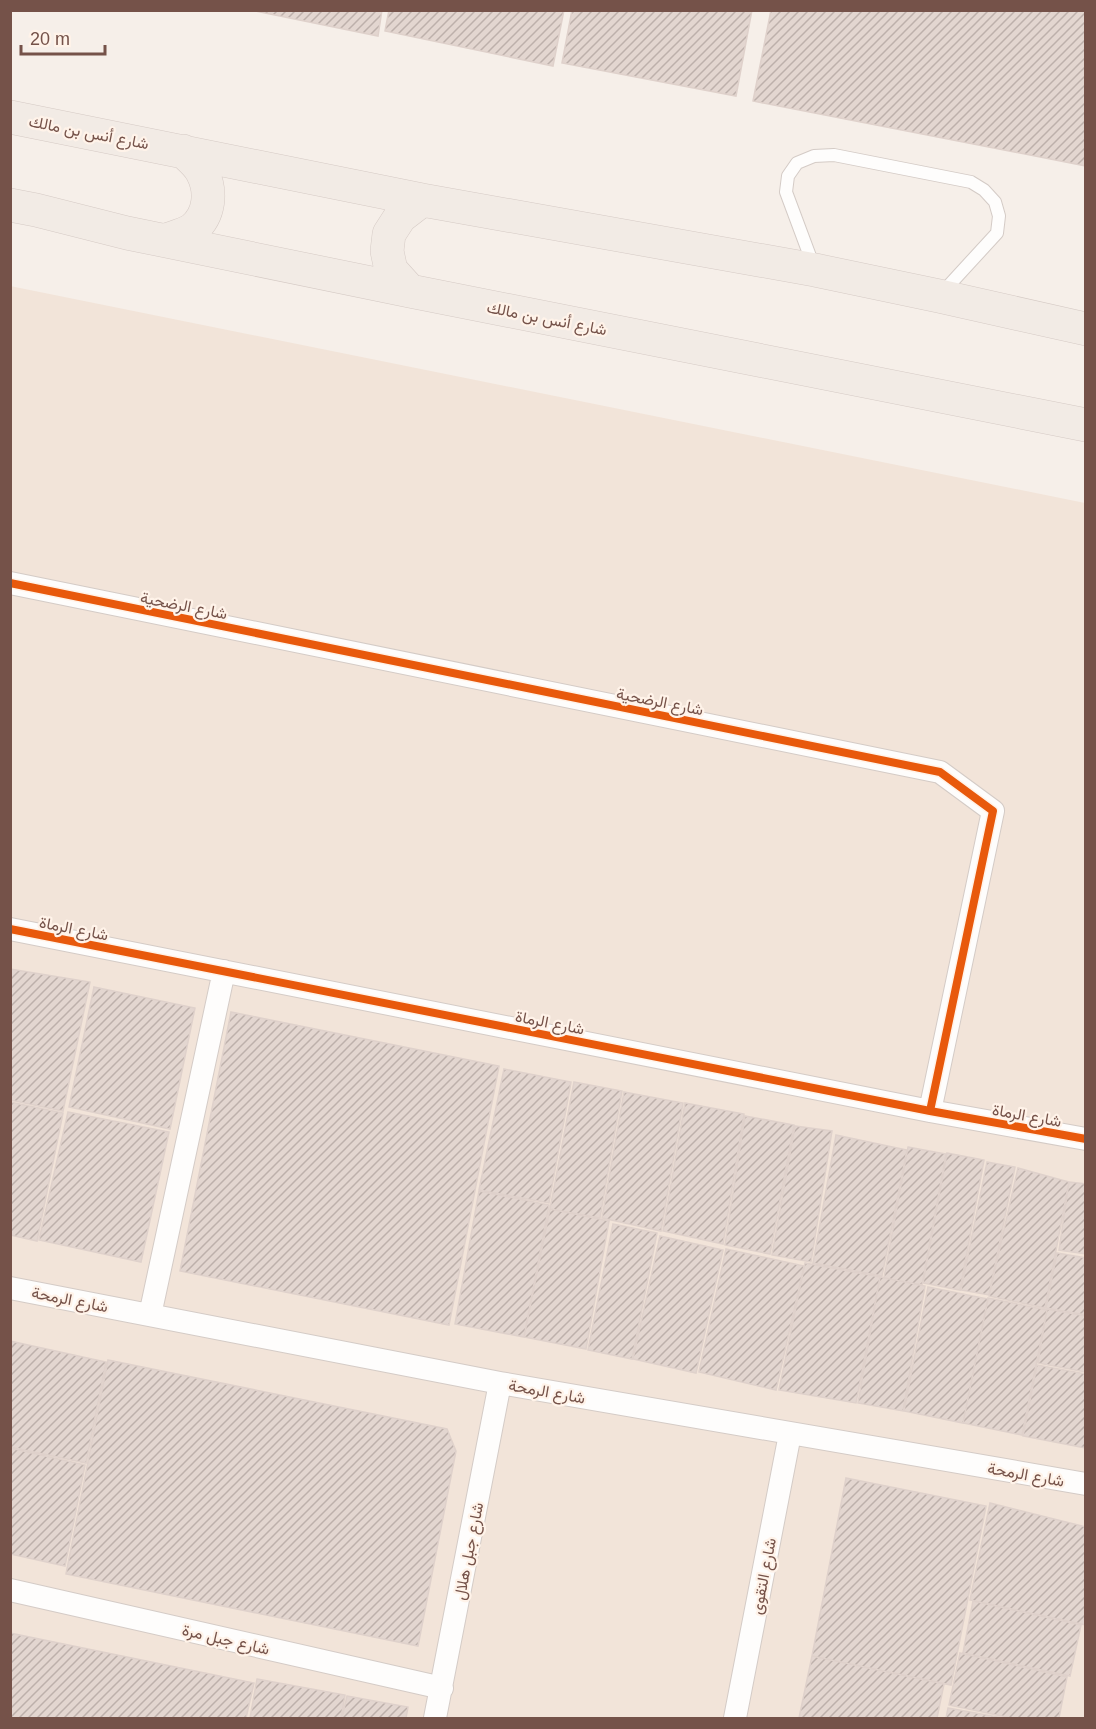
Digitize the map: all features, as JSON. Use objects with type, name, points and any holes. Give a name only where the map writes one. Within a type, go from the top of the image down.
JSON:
[{"type":"main road","name":"شارع أنس بن مالك","points":[[10,117],[422,200],[815,270],[1086,329]]},
{"type":"main road","points":[[166,240],[192,230],[204,216],[208,202],[209,189],[202,171],[183,151]]},
{"type":"main road","points":[[410,291],[391,270],[387,251],[389,234],[400,217],[422,200]]},
{"type":"main road","name":"شارع أنس بن مالك","points":[[10,205],[127,233],[410,291],[1086,425]]},
{"type":"street","name":"شارع الرضحية","points":[[10,583],[940,772],[993,811],[930,1111]]},
{"type":"street","name":"شارع الرماة","points":[[10,929],[930,1111],[1086,1139]]},
{"type":"street","points":[[150,1315],[224,971]]},
{"type":"street","name":"شارع الرمحة","points":[[10,1288],[500,1383],[1086,1484]]},
{"type":"street","name":"شارع جبل هلال","points":[[435,1719],[500,1383]]},
{"type":"street","name":"شارع التقوى","points":[[735,1719],[790,1434]]},
{"type":"street","name":"شارع جبل مرة","points":[[10,1590],[442,1688]]},
{"type":"lane","points":[[815,270],[786,192],[788,176],[797,163],[814,156],[834,155],[971,183],[984,190],[995,202],[999,216],[997,232],[939,296]]},
{"type":"shaded area","points":[[10,286],[1085,503],[1085,1718],[11,1718]]},
{"type":"building","points":[[250,10],[382,10],[378,36]]},
{"type":"building","points":[[389,10],[564,10],[553,66],[385,31]]},
{"type":"building","points":[[572,10],[752,10],[736,96],[562,63]]},
{"type":"building","points":[[771,10],[1086,10],[1086,166],[753,101]]},
{"type":"building","points":[[10,969],[90,982],[63,1111],[10,1100]]},
{"type":"building","points":[[94,987],[195,1008],[170,1129],[69,1107]]},
{"type":"building","points":[[231,1012],[499,1066],[449,1325],[180,1271]]},
{"type":"building","points":[[504,1069],[571,1082],[549,1203],[479,1190]]},
{"type":"building","points":[[574,1082],[622,1091],[600,1218],[550,1209]]},
{"type":"building","points":[[624,1092],[683,1103],[661,1231],[602,1218]]},
{"type":"building","points":[[10,1102],[63,1113],[37,1241],[10,1235]]},
{"type":"building","points":[[685,1103],[744,1114],[723,1244],[663,1231]]},
{"type":"building","points":[[68,1112],[169,1132],[141,1262],[39,1240]]},
{"type":"building","points":[[745,1116],[794,1125],[770,1254],[725,1245]]},
{"type":"building","points":[[795,1126],[832,1131],[811,1262],[772,1255]]},
{"type":"building","points":[[836,1135],[907,1150],[882,1276],[813,1263]]},
{"type":"building","points":[[908,1147],[946,1154],[922,1285],[884,1278]]},
{"type":"building","points":[[947,1153],[984,1160],[960,1290],[923,1283]]},
{"type":"building","points":[[987,1162],[1015,1167],[989,1295],[961,1290]]},
{"type":"building","points":[[1018,1168],[1069,1182],[1045,1308],[989,1296]]},
{"type":"building","points":[[1069,1182],[1086,1184],[1086,1254],[1059,1250]]},
{"type":"building","points":[[479,1191],[549,1205],[524,1337],[455,1324]]},
{"type":"building","points":[[550,1209],[609,1221],[586,1349],[524,1337]]},
{"type":"building","points":[[613,1224],[657,1233],[632,1359],[588,1350]]},
{"type":"building","points":[[660,1236],[723,1250],[696,1373],[633,1359]]},
{"type":"building","points":[[726,1249],[804,1266],[776,1390],[699,1372]]},
{"type":"building","points":[[1057,1253],[1086,1258],[1086,1315],[1046,1308]]},
{"type":"building","points":[[805,1263],[880,1277],[856,1403],[779,1390]]},
{"type":"building","points":[[880,1277],[925,1286],[903,1411],[858,1403]]},
{"type":"building","points":[[928,1287],[988,1299],[963,1423],[904,1411]]},
{"type":"building","points":[[988,1298],[1047,1310],[1022,1435],[963,1423]]},
{"type":"building","points":[[1047,1309],[1086,1316],[1086,1372],[1038,1363]]},
{"type":"building","points":[[10,1341],[106,1362],[86,1463],[10,1447]]},
{"type":"building","points":[[108,1360],[447,1429],[456,1451],[418,1646],[66,1574]]},
{"type":"building","points":[[1037,1365],[1086,1374],[1086,1448],[1023,1436]]},
{"type":"building","points":[[10,1448],[85,1465],[65,1566],[10,1554]]},
{"type":"building","points":[[846,1478],[986,1506],[951,1685],[812,1656]]},
{"type":"building","points":[[990,1503],[1086,1527],[1086,1625],[970,1600]]},
{"type":"building","points":[[973,1601],[1081,1625],[1070,1676],[963,1653]]},
{"type":"building","points":[[10,1633],[254,1683],[246,1718],[10,1718]]},
{"type":"building","points":[[960,1653],[1067,1677],[1059,1718],[1011,1718],[949,1705]]},
{"type":"building","points":[[812,1656],[944,1684],[937,1718],[799,1718]]},
{"type":"building","points":[[257,1679],[345,1695],[341,1718],[250,1718]]},
{"type":"building","points":[[347,1696],[408,1707],[406,1718],[342,1718]]},
{"type":"building","points":[[948,1708],[1003,1718],[946,1718]]},
{"type":"cycle path","points":[[10,583],[940,772],[993,811],[930,1111]]},
{"type":"cycle path","points":[[10,929],[930,1111],[1086,1139]]}]
